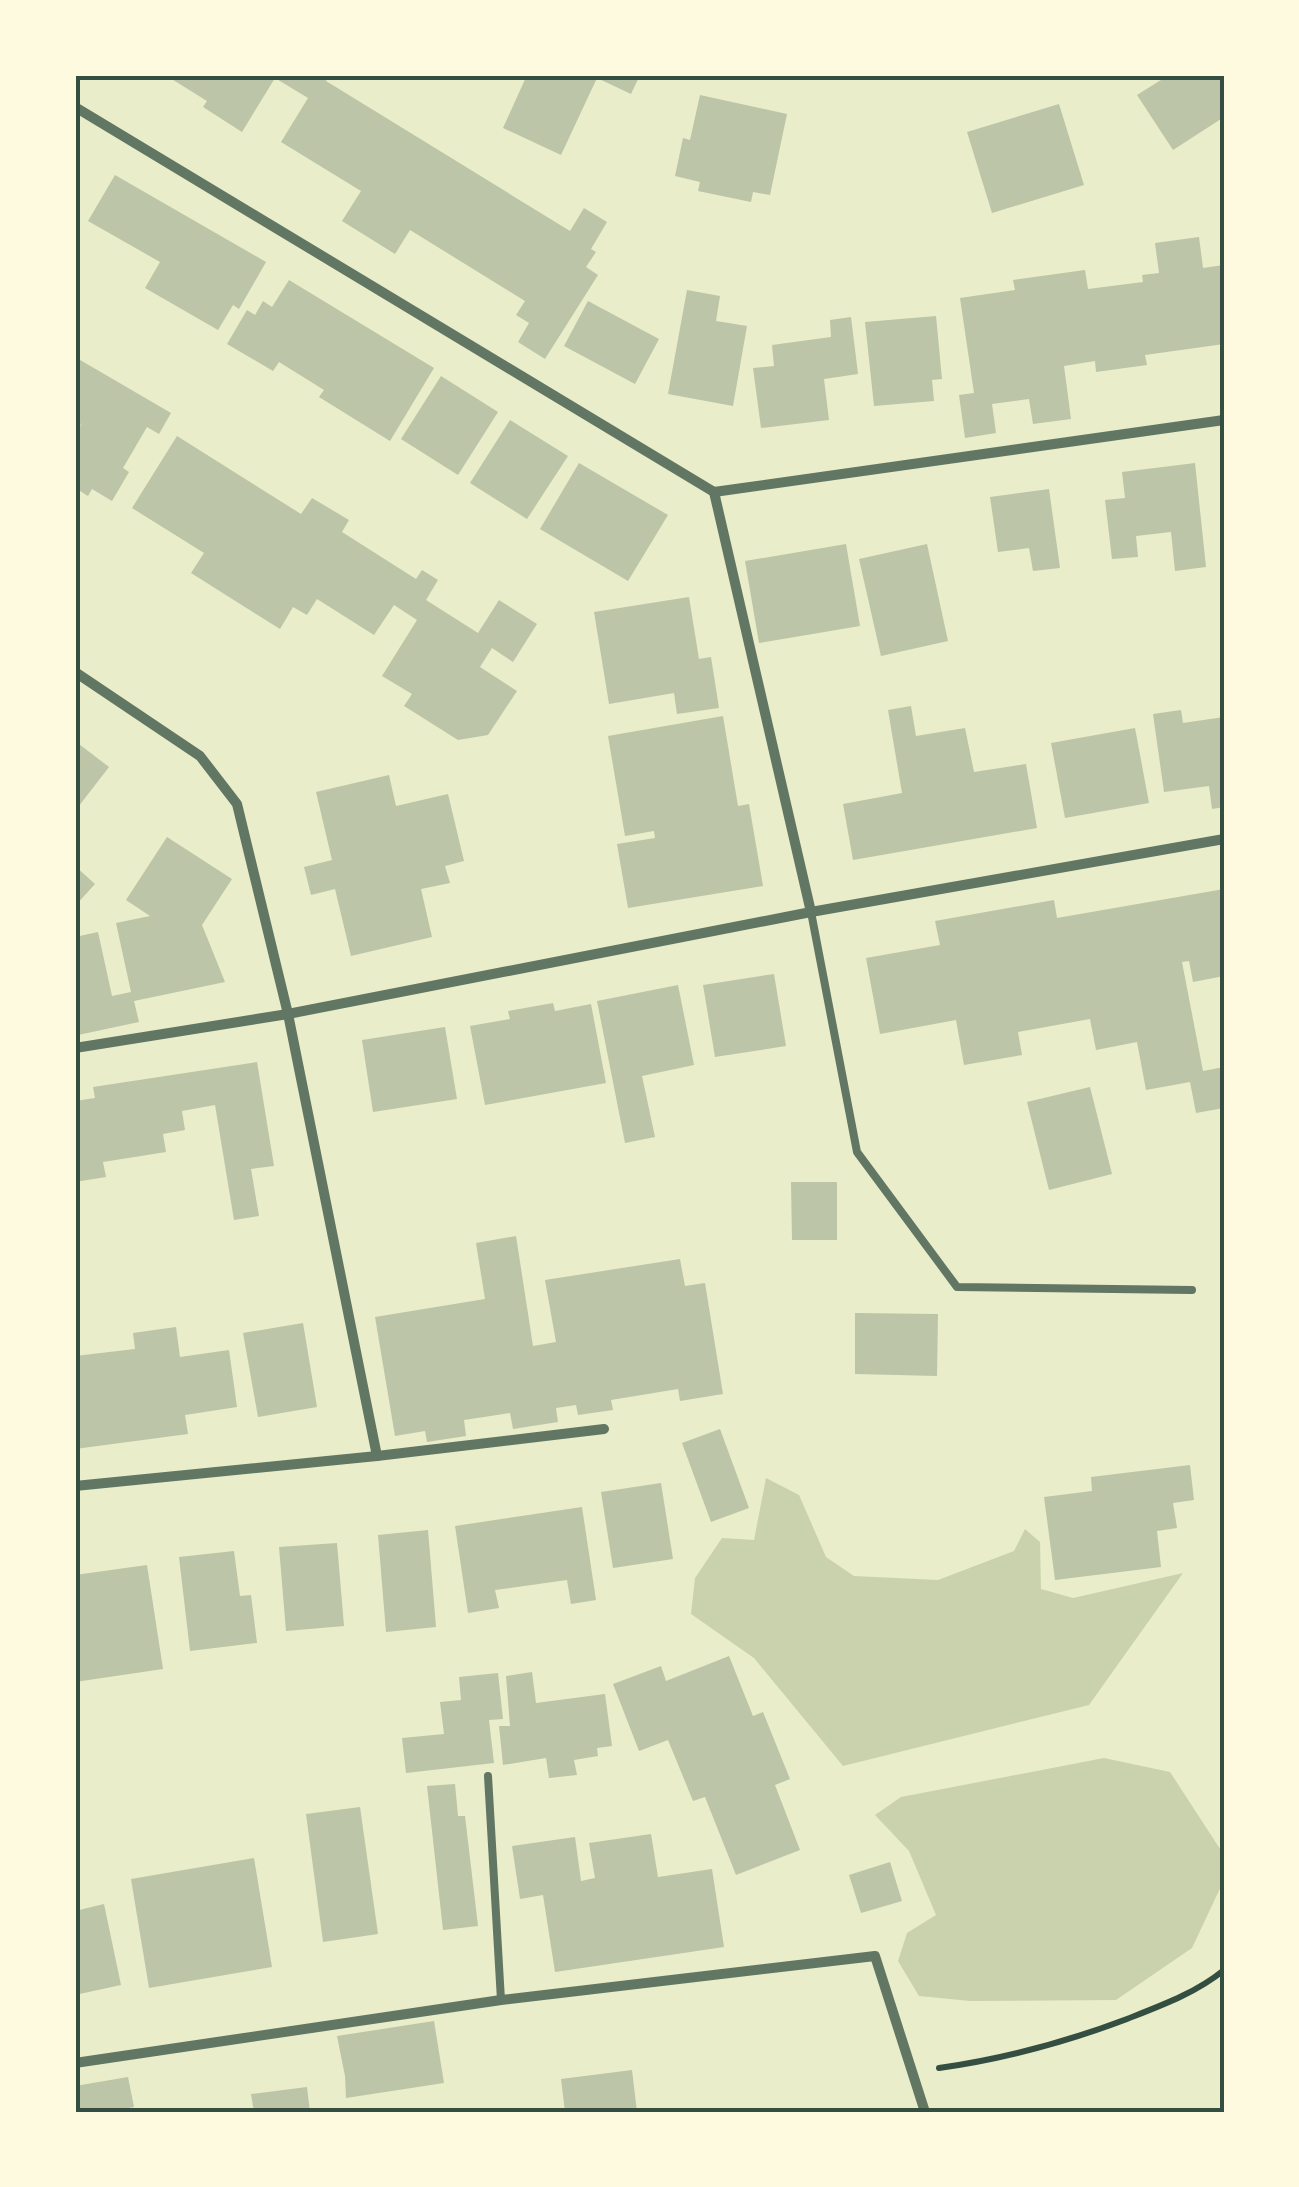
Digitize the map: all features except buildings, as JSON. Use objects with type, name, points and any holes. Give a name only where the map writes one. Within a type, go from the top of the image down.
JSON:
[{"type":"street","points":[[75,108],[714,492],[1224,420]]},
{"type":"street","points":[[714,492],[811,912]]},
{"type":"street","points":[[75,672],[200,756],[237,804],[288,1014],[376,1456]]},
{"type":"street","points":[[75,1048],[288,1014],[811,912],[1224,840]]},
{"type":"street","points":[[75,1486],[604,1429]]},
{"type":"street","points":[[75,2063],[501,2000],[874,1956],[925,2112]]},
{"type":"lane","points":[[811,912],[857,1152],[956,1287],[1192,1290]]},
{"type":"lane","points":[[488,1776],[501,2000]]},
{"type":"path","points":[[913,2071],[983,2062],[1076,2038],[1166,2004],[1224,1970]]},
{"type":"green space","points":[[766,1478],[799,1495],[826,1557],[854,1576],[938,1580],[1014,1551],[1025,1529],[1040,1542],[1041,1589],[1073,1598],[1183,1573],[1089,1705],[843,1766],[754,1658],[691,1614],[695,1578],[722,1538],[754,1540]]},
{"type":"green space","points":[[1104,1758],[1170,1772],[1224,1855],[1224,1880],[1192,1948],[1116,2000],[970,2001],[919,1996],[898,1961],[907,1933],[936,1915],[909,1851],[875,1815],[901,1797]]}]
